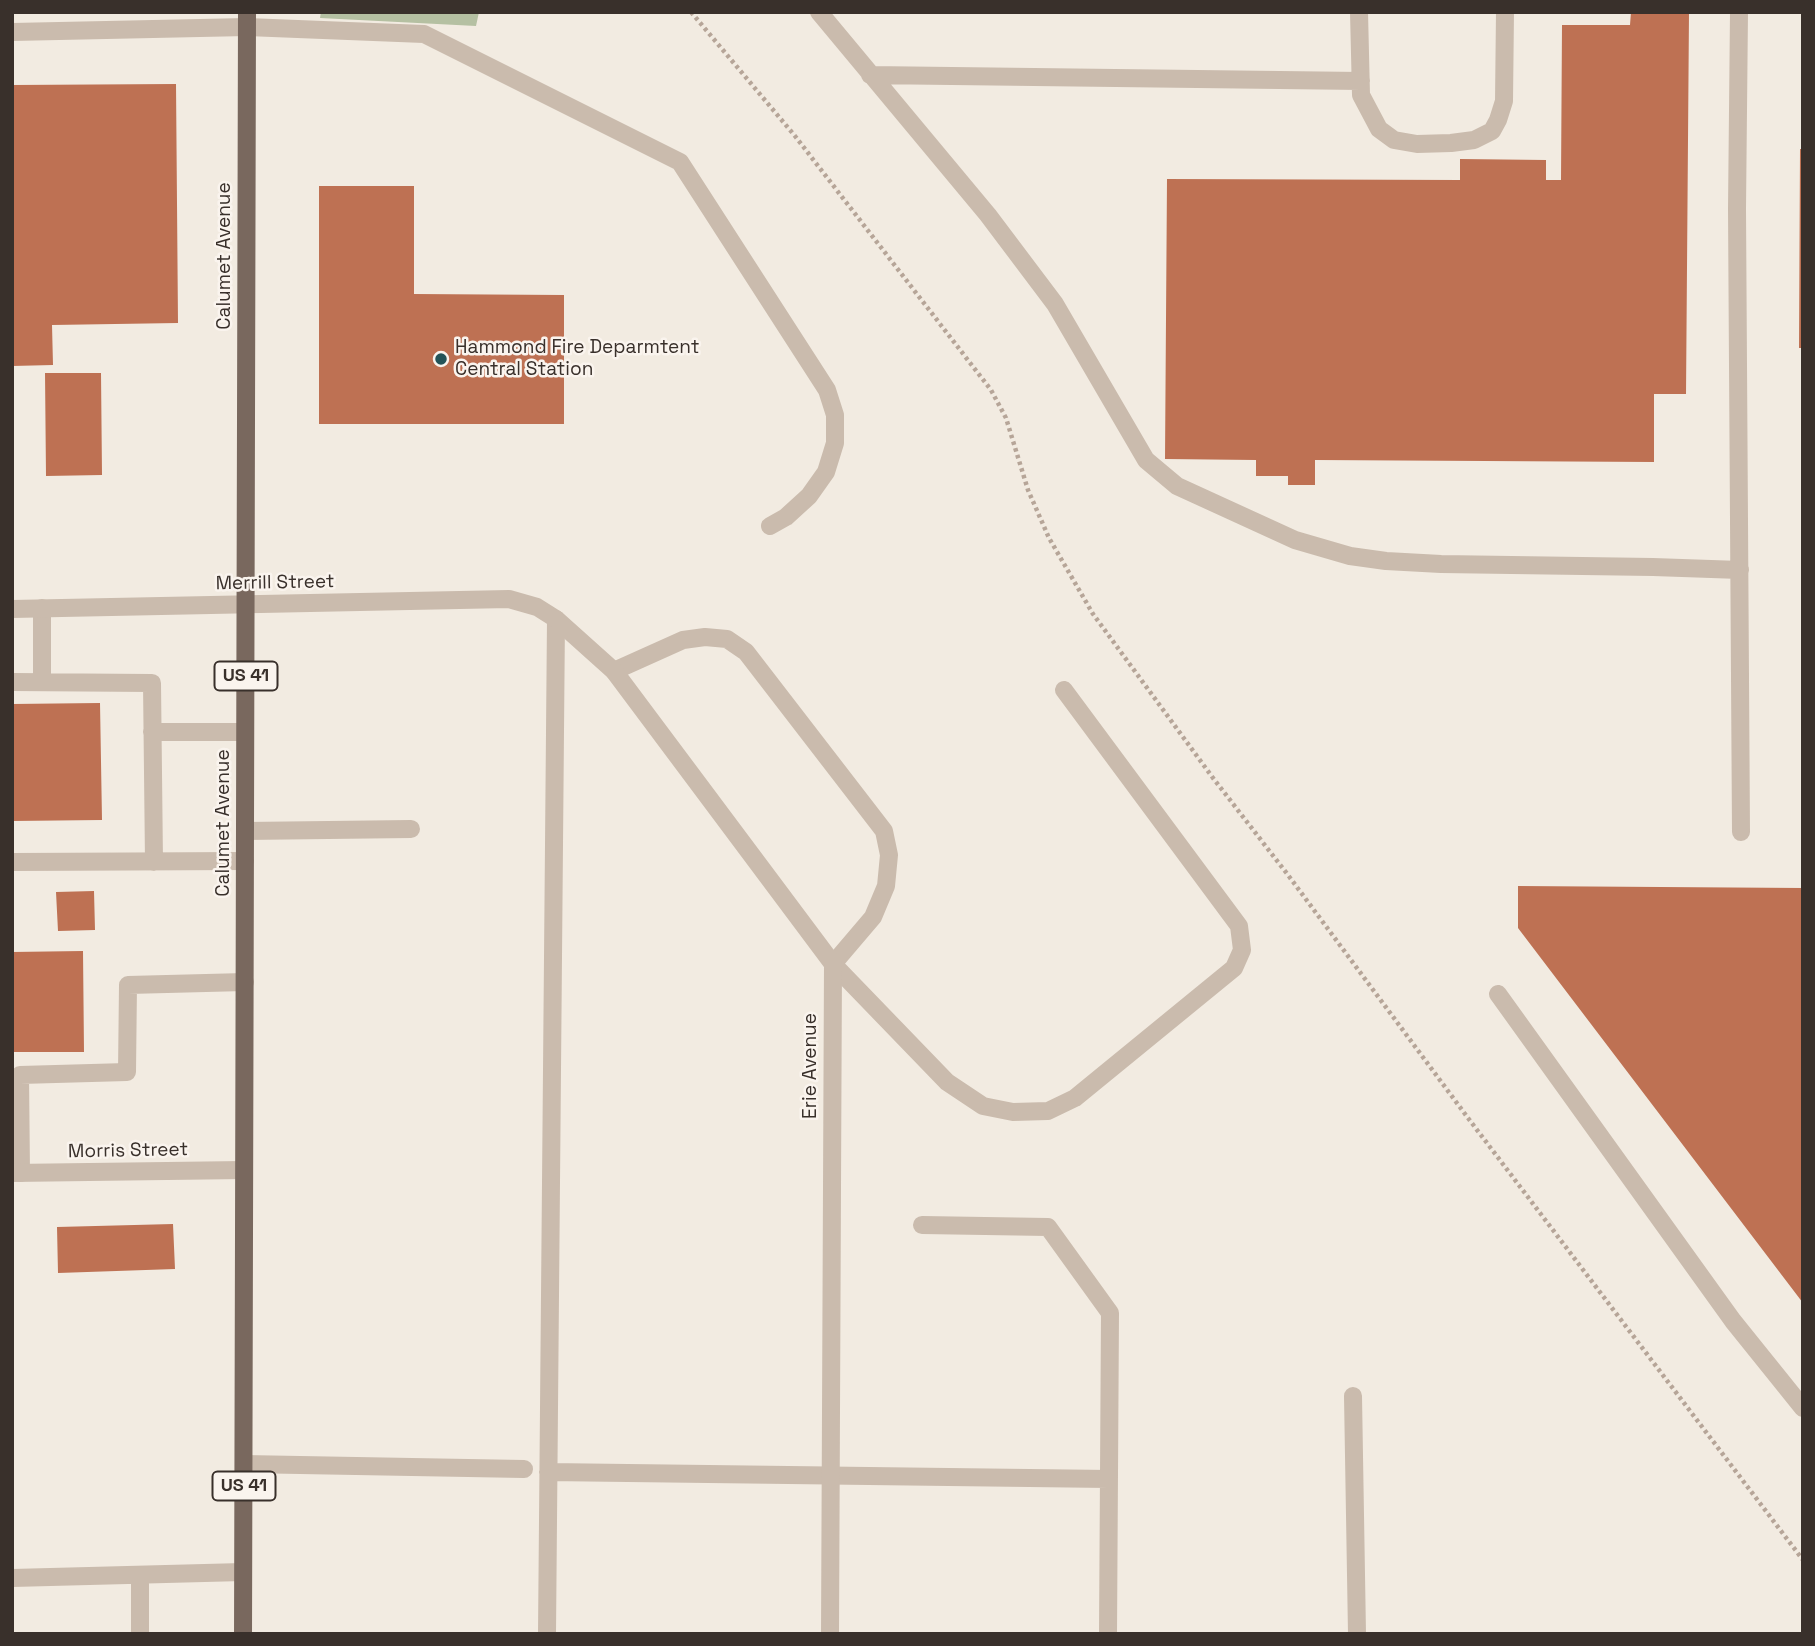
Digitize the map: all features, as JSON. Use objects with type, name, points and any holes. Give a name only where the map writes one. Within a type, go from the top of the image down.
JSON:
[{"type":"main road","name":"Calumet Avenue","points":[[243,1634],[247,20]]},
{"type":"street","points":[[819,12],[988,215],[1055,304],[1146,460],[1177,486],[1295,540],[1350,556],[1441,565],[1740,570]]},
{"type":"street","points":[[1359,12],[1361,95],[1379,130],[1394,140],[1417,144],[1451,144],[1474,140],[1492,131],[1504,101],[1504,12]]},
{"type":"street","points":[[1739,12],[1737,209],[1741,832]]},
{"type":"street","points":[[12,32],[247,20],[424,34],[680,162],[827,390],[835,415],[835,443],[826,472],[809,496],[786,517],[770,526]]},
{"type":"street","points":[[870,75],[1361,81]]},
{"type":"street","name":"Merrill Street","points":[[12,609],[509,599],[537,607],[556,619]]},
{"type":"street","points":[[42,608],[42,682]]},
{"type":"street","points":[[556,619],[614,671],[833,964],[947,1082],[983,1106],[1013,1112],[1048,1111],[1075,1098],[1234,968],[1242,950],[1239,926],[1064,690]]},
{"type":"street","points":[[547,1634],[556,619]]},
{"type":"street","points":[[614,671],[683,640],[705,637],[727,639],[746,652],[884,831],[889,855],[886,886],[873,917],[833,964]]},
{"type":"street","points":[[12,682],[152,683],[154,862]]},
{"type":"street","points":[[152,732],[245,732]]},
{"type":"street","points":[[245,831],[411,829]]},
{"type":"street","points":[[12,862],[245,861]]},
{"type":"street","name":"Erie Avenue","points":[[830,1634],[833,964]]},
{"type":"street","points":[[17,1173],[20,1075],[127,1072],[128,985],[245,982]]},
{"type":"street","points":[[1498,994],[1733,1321],[1803,1408]]},
{"type":"street","name":"Morris Street","points":[[17,1173],[244,1171]]},
{"type":"street","points":[[922,1225],[1048,1227],[1110,1313],[1108,1634]]},
{"type":"street","points":[[1353,1396],[1357,1634]]},
{"type":"street","points":[[244,1464],[524,1469]]},
{"type":"street","points":[[548,1472],[1109,1479]]},
{"type":"street","points":[[12,1578],[243,1572]]},
{"type":"street","points":[[141,1575],[141,1634]]},
{"type":"path","points":[[691,12],[795,136],[991,390],[1006,418],[1028,491],[1049,538],[1093,614],[1468,1118],[1803,1560]]},
{"type":"green space","points":[[321,12],[479,12],[476,26],[320,18]]},
{"type":"building","points":[[1631,12],[1689,12],[1686,394],[1654,394],[1654,462],[1315,460],[1315,485],[1288,485],[1288,476],[1256,476],[1256,460],[1165,459],[1167,179],[1460,180],[1460,159],[1546,160],[1546,180],[1561,180],[1562,25],[1630,25]]},
{"type":"building","points":[[176,84],[178,323],[52,325],[53,365],[12,366],[12,85]]},
{"type":"building","points":[[1800,149],[1803,149],[1803,348],[1799,348]]},
{"type":"building","name":"Hammond Fire Deparmtent Central Station","points":[[319,186],[414,186],[414,294],[564,295],[564,424],[319,424]]},
{"type":"building","points":[[45,373],[101,373],[102,475],[46,476]]},
{"type":"building","points":[[100,703],[102,820],[12,821],[12,704]]},
{"type":"building","points":[[1518,886],[1803,888],[1803,1303],[1518,928]]},
{"type":"building","points":[[94,891],[95,930],[58,931],[56,892]]},
{"type":"building","points":[[83,951],[84,1052],[12,1052],[12,952]]},
{"type":"building","points":[[173,1224],[175,1269],[58,1273],[57,1227]]},
{"type":"place","name":"Hammond Fire Deparmtent Central Station","points":[[441,359]]}]
